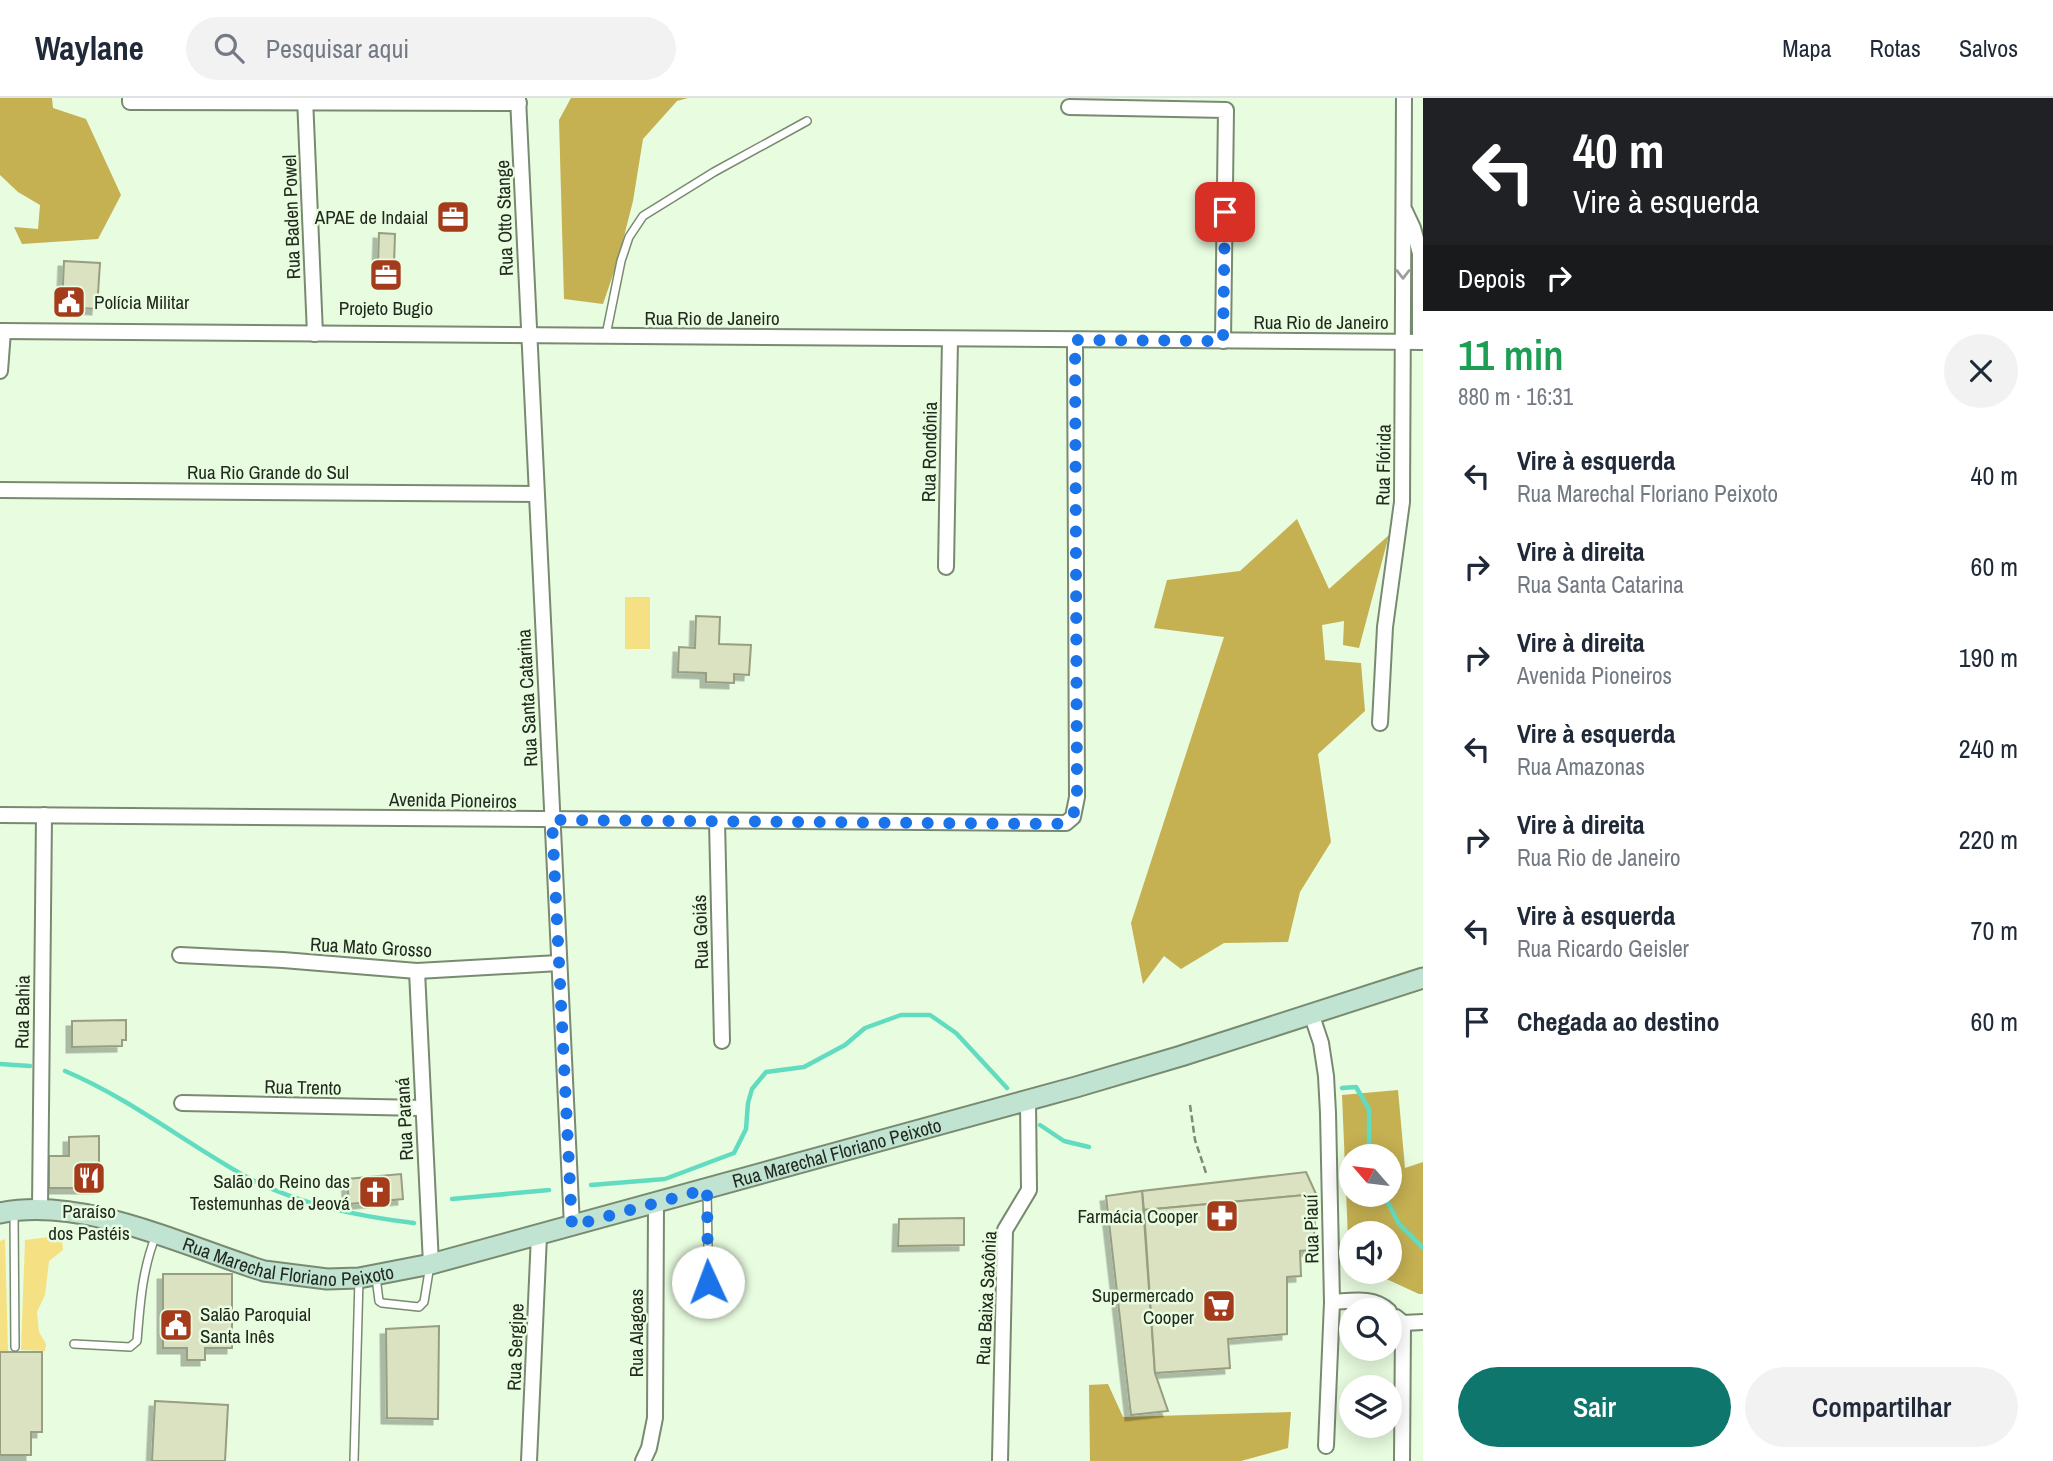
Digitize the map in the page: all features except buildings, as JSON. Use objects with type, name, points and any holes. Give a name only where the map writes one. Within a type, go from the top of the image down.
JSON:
[{"type":"main road","name":"Rua Marechal Floriano Peixoto","points":[[7,1212],[63,1210],[96,1216],[264,1271],[327,1279],[368,1277],[431,1264],[1028,1101],[1181,1056],[1423,978]]},
{"type":"street","name":"Rua Flórida","points":[[1380,723],[1385,627],[1401,521],[1404,98]]},
{"type":"street","points":[[130,100],[518,100]]},
{"type":"street","name":"Rua Baden Powel","points":[[305,100],[315,334]]},
{"type":"street","name":"Rua Otto Stange","points":[[518,100],[528,335]]},
{"type":"street","points":[[1069,107],[1143,103],[1226,110],[1223,341]]},
{"type":"street","name":"Rua Flórida","points":[[1403,206],[1420,253],[1421,342]]},
{"type":"street","points":[[0,371],[1,331]]},
{"type":"street","name":"Rua Rio de Janeiro","points":[[1,331],[1421,342]]},
{"type":"street","name":"Rua Santa Catarina","points":[[528,335],[572,1226]]},
{"type":"street","name":"Rua Rondônia","points":[[946,567],[950,339]]},
{"type":"street","name":"Avenida Pioneiros","points":[[0,815],[1066,823],[1073,817],[1077,797],[1075,340]]},
{"type":"street","name":"Rua Rio Grande do Sul","points":[[0,489],[536,494]]},
{"type":"street","name":"Rua Bahia","points":[[40,1209],[44,815]]},
{"type":"street","name":"Rua Goiás","points":[[717,821],[722,1041]]},
{"type":"street","name":"Rua Mato Grosso","points":[[180,955],[417,971],[559,963]]},
{"type":"street","name":"Rua Paraná","points":[[417,971],[431,1264]]},
{"type":"street","name":"Rua Piauí","points":[[1311,1013],[1321,1043],[1326,1076],[1332,1301],[1326,1446]]},
{"type":"street","name":"Rua Baixa Saxônia","points":[[1000,1461],[1005,1230],[1029,1190],[1028,1101]]},
{"type":"street","name":"Rua Trento","points":[[182,1103],[423,1108]]},
{"type":"street","name":"Rua Alagoas","points":[[643,1461],[649,1448],[655,1418],[656,1203]]},
{"type":"street","name":"Rua Sergipe","points":[[529,1461],[539,1235]]},
{"type":"street","points":[[1332,1301],[1339,1301]]},
{"type":"street","points":[[1402,1461],[1403,1323],[1423,1322]]},
{"type":"lane","points":[[606,336],[621,261],[629,237],[643,216],[714,172],[807,121]]},
{"type":"lane","points":[[707,1189],[709,1307]]},
{"type":"lane","points":[[7,1212],[15,1347]]},
{"type":"lane","points":[[75,1344],[130,1347],[137,1341],[141,1285],[147,1256],[156,1235]]},
{"type":"lane","points":[[368,1277],[382,1303],[419,1307],[424,1302],[431,1264]]},
{"type":"lane","points":[[355,1461],[368,1277]]},
{"type":"path","points":[[1190,1105],[1195,1140],[1207,1175]]},
{"type":"shaded area","points":[[0,98],[52,98],[53,108],[86,119],[121,195],[98,239],[22,244],[14,227],[38,229],[40,205],[18,192],[0,175]]},
{"type":"shaded area","points":[[571,98],[688,98],[677,101],[643,139],[633,201],[603,304],[564,299],[559,120]]},
{"type":"shaded area","points":[[1297,519],[1329,589],[1389,535],[1359,648],[1343,645],[1344,621],[1322,625],[1325,660],[1361,663],[1365,711],[1318,754],[1331,842],[1300,892],[1288,942],[1224,943],[1181,969],[1164,956],[1143,984],[1131,923],[1224,637],[1154,628],[1167,580],[1240,571]]},
{"type":"shaded area","points":[[625,597],[650,597],[650,649],[625,649]]},
{"type":"shaded area","points":[[1398,1090],[1405,1168],[1423,1162],[1423,1294],[1397,1284],[1402,1284],[1402,1221],[1347,1221],[1347,1208],[1402,1208],[1402,1144],[1344,1144],[1342,1095]]},
{"type":"shaded area","points":[[57,1236],[62,1238],[63,1250],[49,1261],[45,1295],[37,1312],[39,1332],[46,1344],[45,1351],[21,1350],[25,1240]]},
{"type":"shaded area","points":[[5,1239],[8,1351],[0,1352],[0,1241]]},
{"type":"shaded area","points":[[1108,1384],[1123,1417],[1291,1412],[1288,1448],[1241,1461],[1090,1461],[1089,1385]]},
{"type":"waterway","points":[[591,1185],[665,1179],[734,1153],[746,1129],[752,1089],[766,1072],[804,1067],[845,1045],[865,1028],[901,1015],[930,1015],[956,1033],[1007,1088]]},
{"type":"waterway","points":[[0,1064],[30,1066]]},
{"type":"waterway","points":[[65,1071],[112,1094],[222,1163],[265,1186],[327,1207],[414,1223]]},
{"type":"waterway","points":[[1342,1088],[1356,1087],[1369,1109],[1369,1144]]},
{"type":"waterway","points":[[1040,1125],[1064,1141],[1089,1147]]},
{"type":"waterway","points":[[452,1199],[549,1190]]},
{"type":"waterway","points":[[1391,1208],[1399,1224],[1423,1248]]},
{"type":"place","name":"APAE de Indaial","points":[[453,217]]},
{"type":"place","name":"Projeto Bugio","points":[[386,275]]},
{"type":"place","name":"Polícia Militar","points":[[69,302]]},
{"type":"place","name":"Paraíso dos Pastéis","points":[[89,1178]]},
{"type":"place","name":"Salão do Reino das Testemunhas de Jeová","points":[[375,1192]]},
{"type":"place","name":"Farmácia Cooper","points":[[1222,1216]]},
{"type":"place","name":"Supermercado Cooper","points":[[1219,1306]]},
{"type":"place","name":"Salão Paroquial Santa Inês","points":[[176,1325]]},
{"type":"route","points":[[708,1282],[707,1189],[572,1226],[552,820],[1056,824],[1066,823],[1073,817],[1077,797],[1075,340],[1223,341],[1225,212]]}]
